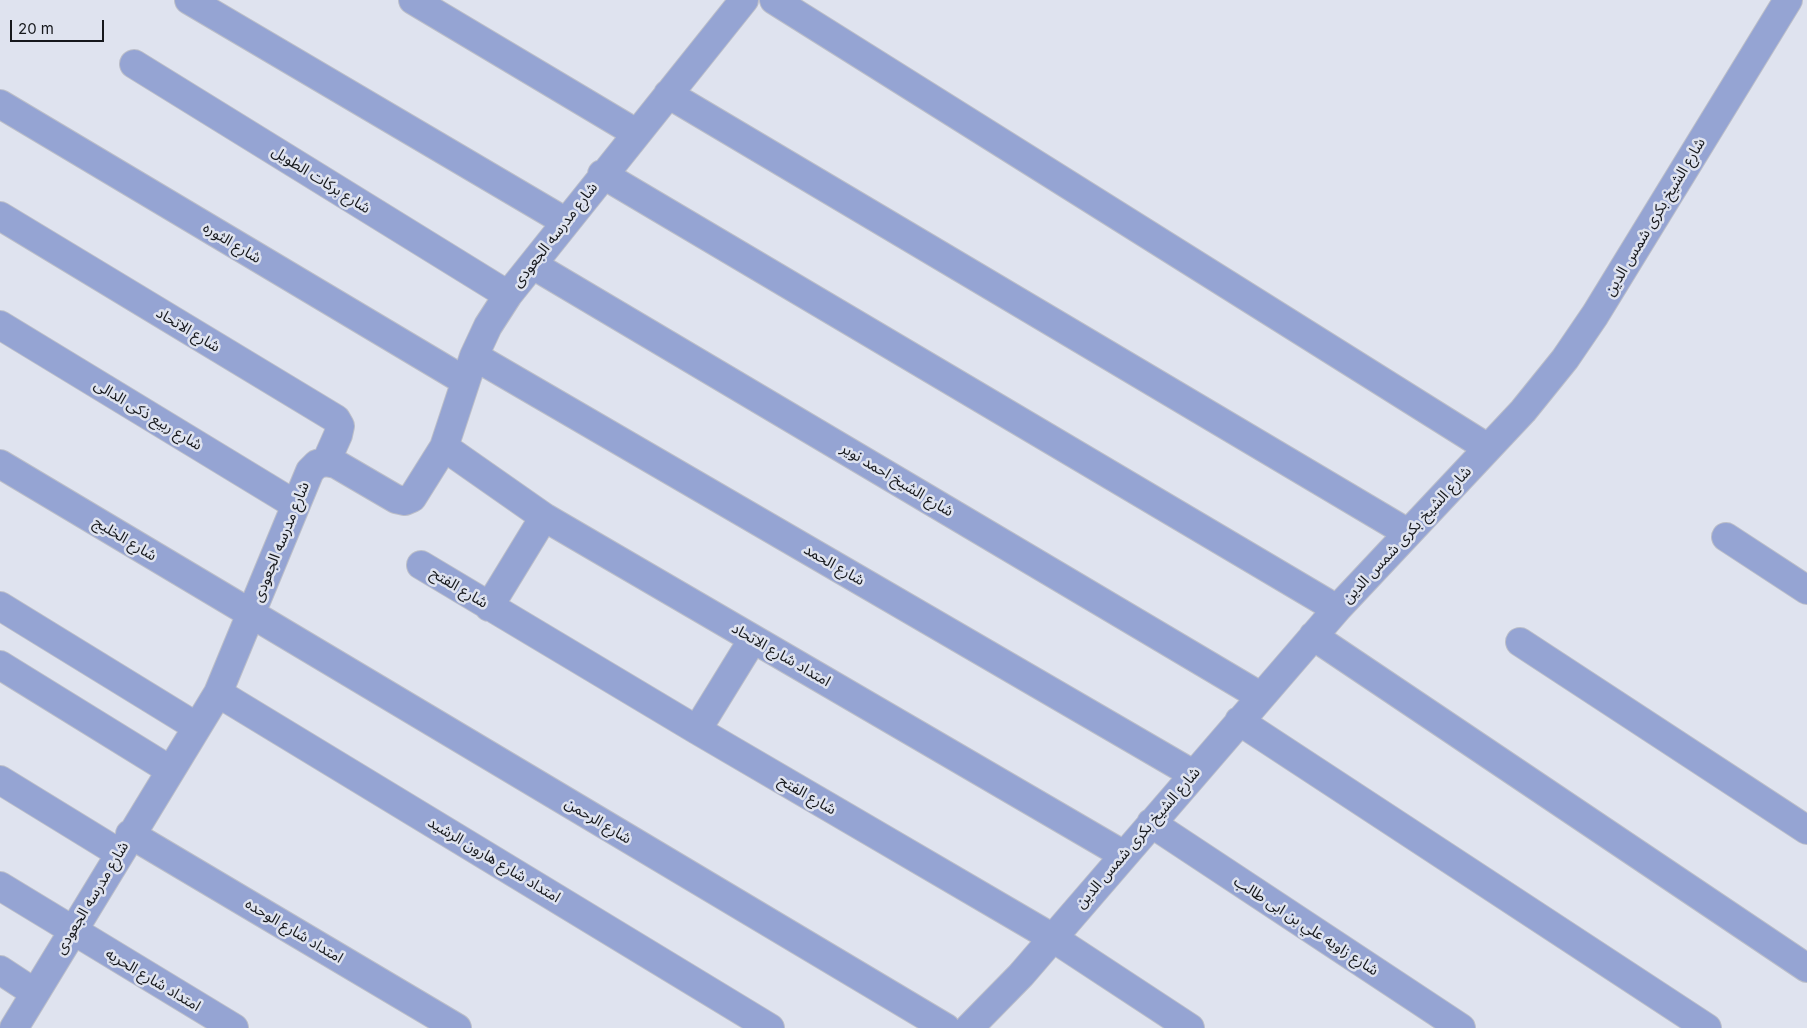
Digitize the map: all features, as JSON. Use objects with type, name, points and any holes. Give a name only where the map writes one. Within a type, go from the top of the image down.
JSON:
[{"type":"street","points":[[189,0],[566,222]]},
{"type":"street","points":[[413,0],[636,134]]},
{"type":"street","name":"شارع مدرسه الجعودى","points":[[14,1028],[124,844],[218,693],[310,471],[317,464],[326,462],[336,464],[396,499],[405,501],[412,498],[444,447],[458,411],[464,381],[474,356],[488,326],[508,296],[602,174],[744,0]]},
{"type":"street","points":[[774,0],[1488,448]]},
{"type":"street","name":"شارع الشيخ بكرى شمس الدين","points":[[985,1024],[1052,938],[1260,696],[1337,609],[1523,411],[1565,359],[1595,315],[1788,0]]},
{"type":"street","name":"شارع بركات الطويل","points":[[134,64],[508,296]]},
{"type":"street","points":[[668,94],[1408,533]]},
{"type":"street","name":"شارع الثوره","points":[[0,104],[464,381]]},
{"type":"street","points":[[602,174],[1337,609]]},
{"type":"street","name":"شارع الاتحاد","points":[[0,216],[336,419],[340,426],[338,435],[326,462]]},
{"type":"street","name":"شارع الشيخ احمد نوير","points":[[533,265],[1260,696]]},
{"type":"street","name":"شارع ربيع ذكى الدالى","points":[[0,325],[296,505]]},
{"type":"street","name":"شارع الحمد","points":[[474,356],[1193,774]]},
{"type":"street","name":"امتداد شارع الاتحاد","points":[[444,447],[544,517],[1124,855]]},
{"type":"street","name":"شارع الخليج","points":[[0,464],[251,614]]},
{"type":"street","points":[[489,606],[544,517]]},
{"type":"street","points":[[1726,537],[1807,590]]},
{"type":"street","name":"شارع الفتح","points":[[421,566],[1052,938],[1190,1028]]},
{"type":"street","points":[[0,606],[197,727]]},
{"type":"street","name":"شارع الرحمن","points":[[251,614],[946,1028]]},
{"type":"street","points":[[1313,636],[1807,968]]},
{"type":"street","points":[[697,730],[753,639]]},
{"type":"street","points":[[1520,642],[1807,830]]},
{"type":"street","points":[[0,665],[170,770]]},
{"type":"street","name":"امتداد شارع هارون الرشيد","points":[[218,693],[770,1028]]},
{"type":"street","points":[[1239,721],[1707,1028]]},
{"type":"street","name":"امتداد شارع الوحده","points":[[0,780],[124,844],[457,1028]]},
{"type":"street","name":"شارع زاويه علي بن ابى طالب","points":[[1151,823],[1461,1028]]},
{"type":"street","name":"امتداد شارع الحريه","points":[[0,886],[234,1028]]},
{"type":"street","points":[[0,970],[35,993]]}]
